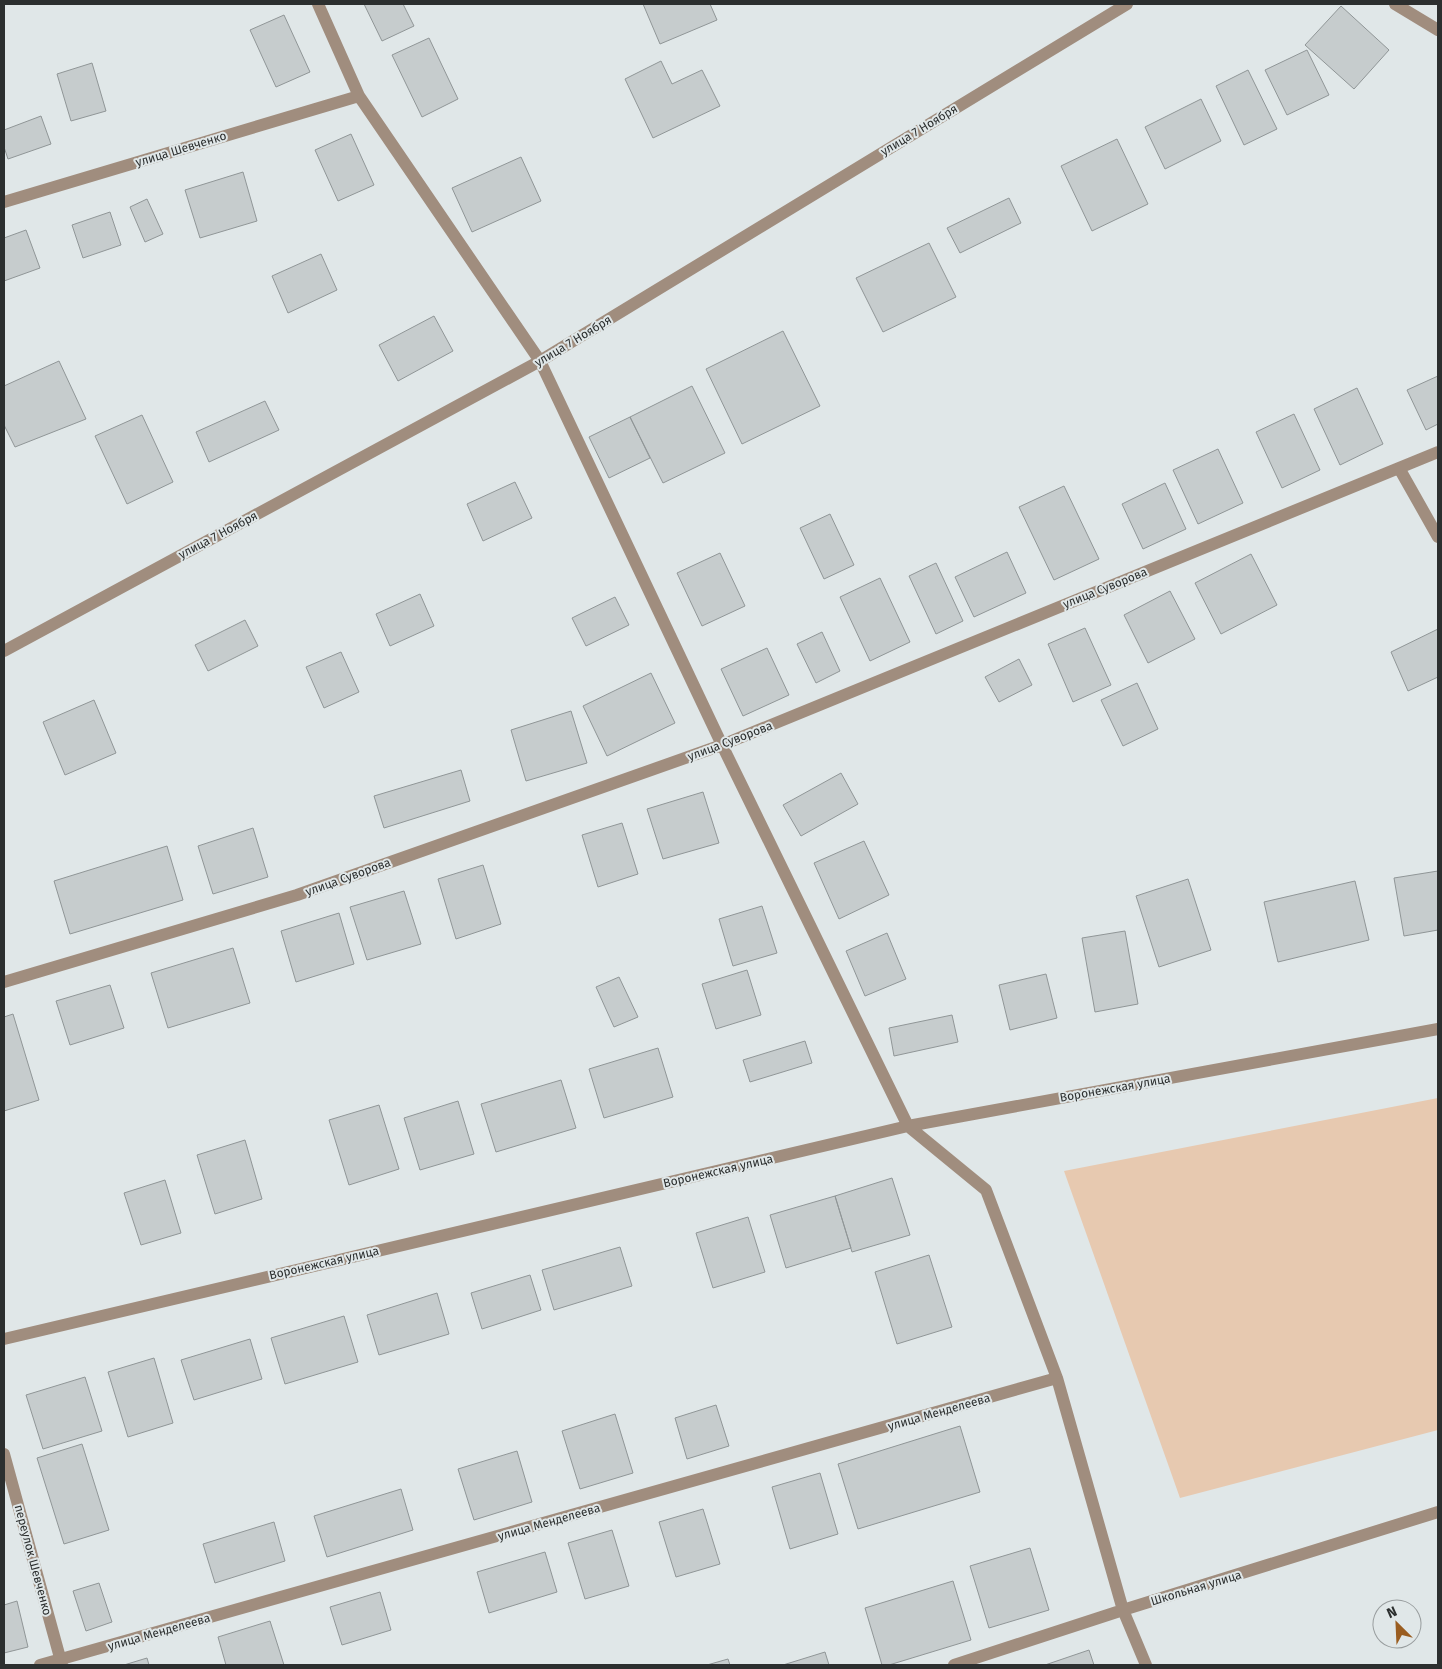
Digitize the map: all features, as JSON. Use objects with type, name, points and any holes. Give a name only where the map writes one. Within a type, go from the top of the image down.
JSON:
[{"type":"street","points":[[318,4],[359,96],[540,361],[722,745],[908,1126],[986,1190],[1058,1378],[1123,1610],[1146,1665]]},
{"type":"street","name":"улица 7 Ноября","points":[[4,650],[540,361],[1127,4]]},
{"type":"street","points":[[1396,4],[1438,30]]},
{"type":"street","name":"улица Шевченко","points":[[4,202],[359,96]]},
{"type":"street","name":"улица Суворова","points":[[4,982],[297,895],[722,745],[1438,452]]},
{"type":"street","points":[[1398,468],[1438,537]]},
{"type":"street","name":"Воронежская улица","points":[[4,1339],[908,1126],[1438,1030]]},
{"type":"street","name":"улица Менделеева","points":[[40,1665],[61,1663],[1058,1378]]},
{"type":"street","name":"переулок Шевченко","points":[[4,1454],[61,1663]]},
{"type":"street","name":"Школьная улица","points":[[954,1665],[1123,1610],[1438,1512]]},
{"type":"shaded area","points":[[1438,1098],[1438,1430],[1180,1498],[1064,1171]]},
{"type":"building","points":[[364,4],[403,4],[414,26],[382,41]]},
{"type":"building","points":[[643,4],[710,4],[717,20],[660,44]]},
{"type":"building","points":[[1341,6],[1389,50],[1354,89],[1305,45]]},
{"type":"building","points":[[284,15],[310,72],[276,87],[250,30]]},
{"type":"building","points":[[429,38],[458,99],[422,117],[392,55]]},
{"type":"building","points":[[1307,50],[1329,95],[1287,115],[1265,70]]},
{"type":"building","points":[[661,61],[672,84],[702,70],[720,106],[653,138],[625,79]]},
{"type":"building","points":[[92,63],[106,111],[71,121],[57,74]]},
{"type":"building","points":[[1248,70],[1277,129],[1244,145],[1216,86]]},
{"type":"building","points":[[1201,99],[1221,141],[1165,169],[1145,127]]},
{"type":"building","points":[[41,116],[51,144],[8,159],[4,147],[4,130]]},
{"type":"building","points":[[351,134],[374,185],[338,201],[315,150]]},
{"type":"building","points":[[1117,139],[1148,204],[1092,231],[1061,166]]},
{"type":"building","points":[[521,157],[541,201],[472,232],[452,188]]},
{"type":"building","points":[[243,172],[257,221],[200,238],[185,190]]},
{"type":"building","points":[[1009,198],[1021,223],[960,253],[947,228]]},
{"type":"building","points":[[147,199],[163,234],[145,242],[130,207]]},
{"type":"building","points":[[110,212],[121,245],[83,258],[72,225]]},
{"type":"building","points":[[26,230],[40,268],[4,281],[4,238]]},
{"type":"building","points":[[929,243],[956,297],[883,332],[856,278]]},
{"type":"building","points":[[321,254],[337,290],[288,313],[272,276]]},
{"type":"building","points":[[434,316],[453,351],[398,381],[379,345]]},
{"type":"building","points":[[783,331],[820,406],[742,444],[706,369]]},
{"type":"building","points":[[59,361],[86,419],[15,447],[4,425],[4,386]]},
{"type":"building","points":[[1438,376],[1438,424],[1426,430],[1407,390]]},
{"type":"building","points":[[692,386],[725,453],[663,483],[630,417]]},
{"type":"building","points":[[1357,388],[1383,444],[1340,465],[1314,409]]},
{"type":"building","points":[[265,401],[279,430],[209,462],[196,432]]},
{"type":"building","points":[[1294,414],[1320,470],[1282,488],[1256,432]]},
{"type":"building","points":[[142,415],[173,482],[127,504],[95,436]]},
{"type":"building","points":[[630,417],[650,458],[609,478],[589,437]]},
{"type":"building","points":[[1218,449],[1243,503],[1198,524],[1173,470]]},
{"type":"building","points":[[515,482],[532,518],[483,541],[467,504]]},
{"type":"building","points":[[1165,483],[1186,529],[1143,549],[1122,504]]},
{"type":"building","points":[[1064,486],[1099,559],[1054,580],[1019,507]]},
{"type":"building","points":[[830,514],[854,565],[824,579],[800,528]]},
{"type":"building","points":[[1007,552],[1026,593],[974,617],[955,577]]},
{"type":"building","points":[[720,553],[745,606],[702,626],[677,573]]},
{"type":"building","points":[[1251,554],[1277,605],[1221,634],[1195,583]]},
{"type":"building","points":[[936,563],[963,621],[936,634],[909,576]]},
{"type":"building","points":[[880,578],[910,642],[870,661],[840,597]]},
{"type":"building","points":[[1170,591],[1195,639],[1148,663],[1124,615]]},
{"type":"building","points":[[420,594],[434,626],[390,646],[376,614]]},
{"type":"building","points":[[615,597],[629,625],[586,646],[572,618]]},
{"type":"building","points":[[245,620],[258,646],[208,671],[195,645]]},
{"type":"building","points":[[1085,628],[1111,685],[1073,702],[1048,644]]},
{"type":"building","points":[[1438,629],[1438,677],[1408,691],[1391,652]]},
{"type":"building","points":[[822,632],[840,671],[816,683],[797,644]]},
{"type":"building","points":[[767,648],[789,695],[743,716],[721,669]]},
{"type":"building","points":[[341,652],[359,692],[324,708],[306,667]]},
{"type":"building","points":[[1019,659],[1032,685],[999,702],[985,677]]},
{"type":"building","points":[[651,673],[675,723],[607,756],[583,706]]},
{"type":"building","points":[[1137,683],[1158,729],[1123,746],[1101,700]]},
{"type":"building","points":[[94,700],[116,753],[65,775],[43,722]]},
{"type":"building","points":[[571,711],[587,763],[526,781],[511,730]]},
{"type":"building","points":[[461,770],[470,801],[384,828],[374,796]]},
{"type":"building","points":[[841,773],[858,804],[801,836],[783,805]]},
{"type":"building","points":[[703,792],[719,843],[663,859],[647,809]]},
{"type":"building","points":[[622,823],[638,874],[598,887],[582,835]]},
{"type":"building","points":[[253,828],[268,877],[213,894],[198,846]]},
{"type":"building","points":[[864,841],[889,895],[839,919],[814,863]]},
{"type":"building","points":[[167,846],[183,900],[70,934],[54,881]]},
{"type":"building","points":[[483,865],[501,924],[456,939],[438,879]]},
{"type":"building","points":[[1438,871],[1438,930],[1404,936],[1394,878]]},
{"type":"building","points":[[1188,879],[1211,950],[1159,967],[1136,896]]},
{"type":"building","points":[[1355,881],[1369,940],[1278,962],[1264,902]]},
{"type":"building","points":[[404,891],[421,944],[367,960],[350,907]]},
{"type":"building","points":[[762,906],[777,953],[733,966],[719,919]]},
{"type":"building","points":[[339,913],[354,964],[296,982],[281,931]]},
{"type":"building","points":[[1125,931],[1138,1004],[1095,1012],[1082,938]]},
{"type":"building","points":[[887,933],[906,979],[865,996],[846,951]]},
{"type":"building","points":[[233,948],[250,1003],[168,1028],[151,973]]},
{"type":"building","points":[[747,970],[761,1015],[716,1029],[702,984]]},
{"type":"building","points":[[1046,974],[1057,1018],[1010,1030],[999,985]]},
{"type":"building","points":[[619,977],[638,1017],[614,1027],[596,987]]},
{"type":"building","points":[[110,985],[124,1028],[70,1045],[56,1001]]},
{"type":"building","points":[[13,1014],[39,1100],[4,1111],[4,1017]]},
{"type":"building","points":[[952,1015],[958,1042],[894,1056],[889,1028]]},
{"type":"building","points":[[805,1041],[812,1063],[750,1082],[743,1060]]},
{"type":"building","points":[[658,1048],[673,1097],[604,1118],[589,1069]]},
{"type":"building","points":[[561,1080],[576,1128],[496,1152],[481,1104]]},
{"type":"building","points":[[458,1101],[474,1154],[420,1170],[404,1118]]},
{"type":"building","points":[[379,1105],[399,1169],[349,1185],[329,1120]]},
{"type":"building","points":[[245,1140],[262,1199],[215,1214],[197,1155]]},
{"type":"building","points":[[892,1178],[910,1235],[852,1252],[835,1196]]},
{"type":"building","points":[[165,1180],[181,1233],[141,1245],[124,1193]]},
{"type":"building","points":[[835,1196],[851,1248],[786,1268],[770,1215]]},
{"type":"building","points":[[748,1217],[765,1272],[713,1288],[696,1233]]},
{"type":"building","points":[[620,1247],[632,1286],[554,1310],[542,1270]]},
{"type":"building","points":[[929,1255],[952,1327],[897,1344],[875,1272]]},
{"type":"building","points":[[530,1275],[541,1310],[482,1329],[471,1293]]},
{"type":"building","points":[[437,1293],[449,1334],[379,1355],[367,1315]]},
{"type":"building","points":[[344,1316],[358,1362],[285,1384],[271,1338]]},
{"type":"building","points":[[250,1339],[262,1379],[194,1400],[181,1360]]},
{"type":"building","points":[[154,1358],[173,1423],[128,1437],[108,1372]]},
{"type":"building","points":[[85,1377],[102,1431],[43,1449],[26,1395]]},
{"type":"building","points":[[716,1405],[729,1446],[687,1459],[675,1418]]},
{"type":"building","points":[[615,1414],[633,1473],[580,1489],[562,1431]]},
{"type":"building","points":[[960,1426],[980,1492],[858,1529],[838,1464]]},
{"type":"building","points":[[82,1444],[109,1530],[64,1544],[37,1458]]},
{"type":"building","points":[[517,1451],[532,1502],[474,1520],[458,1469]]},
{"type":"building","points":[[820,1473],[838,1534],[790,1549],[772,1487]]},
{"type":"building","points":[[401,1489],[413,1530],[327,1557],[314,1516]]},
{"type":"building","points":[[703,1509],[720,1564],[676,1577],[659,1522]]},
{"type":"building","points":[[274,1522],[285,1561],[215,1583],[203,1544]]},
{"type":"building","points":[[612,1530],[629,1586],[585,1599],[568,1543]]},
{"type":"building","points":[[1030,1548],[1049,1610],[989,1628],[970,1566]]},
{"type":"building","points":[[545,1552],[557,1592],[489,1613],[477,1572]]},
{"type":"building","points":[[953,1581],[971,1640],[889,1665],[882,1665],[865,1608]]},
{"type":"building","points":[[99,1583],[112,1622],[86,1631],[73,1591]]},
{"type":"building","points":[[380,1592],[391,1630],[342,1645],[330,1607]]},
{"type":"building","points":[[17,1601],[28,1647],[4,1653],[4,1605]]},
{"type":"building","points":[[270,1621],[284,1665],[226,1665],[218,1637]]},
{"type":"building","points":[[1089,1650],[1094,1665],[1045,1665]]},
{"type":"building","points":[[825,1652],[829,1665],[783,1665]]},
{"type":"building","points":[[147,1658],[149,1665],[124,1665]]},
{"type":"building","points":[[728,1659],[730,1665],[707,1665]]}]
